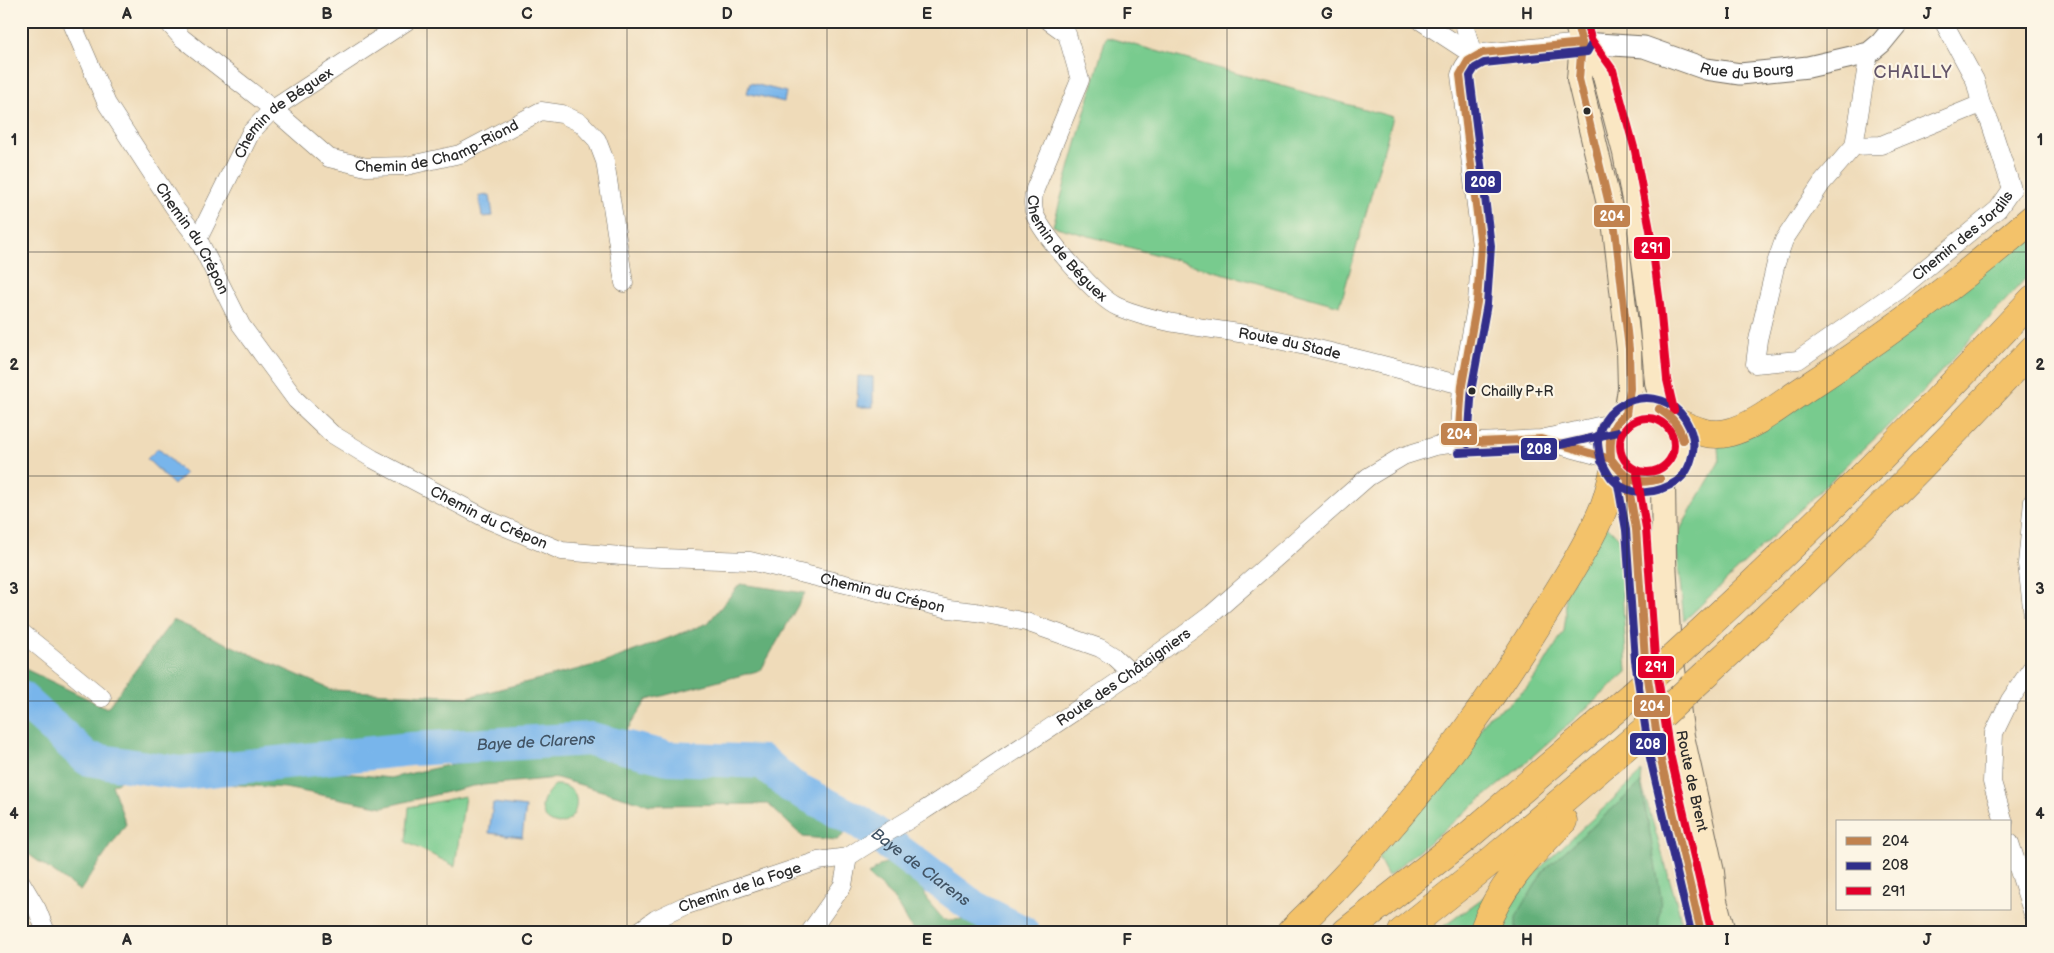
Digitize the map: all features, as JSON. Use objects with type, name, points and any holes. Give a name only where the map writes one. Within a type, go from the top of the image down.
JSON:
[{"type":"highway","points":[[1670,417],[1694,430],[1718,434],[1728,433],[1748,425],[1845,363],[1921,308],[2033,218]]},
{"type":"highway","points":[[1346,932],[1402,889],[1525,788],[1631,696],[1753,584],[1835,504],[2033,299]]},
{"type":"highway","points":[[1402,932],[1561,803],[1643,733],[1836,552],[1926,462],[2033,349]]},
{"type":"highway","points":[[1291,932],[1371,850],[1437,771],[1477,718],[1516,660],[1566,578],[1601,515],[1618,468]]},
{"type":"highway","points":[[1483,932],[1495,904],[1514,874],[1643,733]]},
{"type":"main road","points":[[1579,32],[1604,73],[1625,153],[1640,231],[1650,305],[1656,382],[1670,417],[1683,440],[1682,458],[1671,473],[1663,478],[1645,483],[1618,468],[1609,440],[1621,418],[1630,388],[1629,349],[1615,229],[1579,79],[1579,32]]},
{"type":"main road","points":[[1621,418],[1635,409],[1645,408],[1655,408],[1670,417]]},
{"type":"main road","name":"Route de Brent","points":[[1618,468],[1636,529],[1645,659],[1658,746],[1701,932]]},
{"type":"main road","name":"Route de Brent","points":[[1663,478],[1664,560],[1668,633],[1682,736],[1712,872],[1715,901],[1723,932]]},
{"type":"street","name":"Chemin du Crépon","points":[[72,21],[106,104],[174,207],[198,239],[241,325],[296,400],[332,434],[373,459],[489,520],[562,551],[750,562],[949,609],[976,612],[1026,622],[1100,648],[1113,656],[1131,673]]},
{"type":"street","name":"Chemin de Champ-Riond","points":[[167,21],[182,38],[273,109],[329,158],[366,167],[406,166],[460,154],[541,111],[562,114],[581,124],[597,140],[605,161],[624,283]]},
{"type":"street","name":"Chemin de Béguex","points":[[198,239],[251,132],[273,109],[407,21]]},
{"type":"street","name":"Chemin de Béguex","points":[[1048,21],[1067,34],[1080,80],[1035,189],[1034,213],[1040,225],[1080,276],[1116,306]]},
{"type":"street","points":[[1421,21],[1474,55]]},
{"type":"street","points":[[1465,21],[1465,27],[1474,55]]},
{"type":"street","points":[[1899,21],[1881,43],[1869,53],[1854,146],[1881,145],[1981,104]]},
{"type":"street","name":"Chemin des Jordils","points":[[1854,146],[1822,183],[1784,240],[1776,263],[1758,340],[1755,364],[1798,360],[1899,290],[1998,209],[2012,190],[1990,122],[1981,104],[1975,80],[1943,21]]},
{"type":"street","points":[[1458,442],[1462,385],[1472,336],[1481,265],[1480,222],[1460,75],[1465,63],[1474,55],[1579,32]]},
{"type":"street","name":"Rue du Bourg","points":[[1579,32],[1644,47],[1706,69],[1740,74],[1808,67],[1869,53]]},
{"type":"street","name":"Route du Stade","points":[[1116,306],[1169,322],[1276,340],[1462,385]]},
{"type":"street","name":"Route des Châtaigniers","points":[[854,853],[908,821],[1131,673],[1212,614],[1368,477],[1403,456],[1435,446],[1458,442],[1541,439],[1621,418]]},
{"type":"street","name":"Route des Châtaigniers","points":[[1541,439],[1618,468]]},
{"type":"street","points":[[2033,501],[2027,564],[2033,616]]},
{"type":"street","points":[[21,632],[102,698]]},
{"type":"street","points":[[2003,820],[1992,782],[1994,734],[2010,700],[2033,666]]},
{"type":"street","points":[[2012,849],[2033,914]]},
{"type":"street","points":[[810,932],[843,885],[854,853]]},
{"type":"street","name":"Chemin de la Foge","points":[[638,932],[656,919],[684,906],[818,861],[854,853]]},
{"type":"street","points":[[21,882],[37,909],[46,932]]},
{"type":"green space","points":[[1106,37],[1393,117],[1340,306],[1053,226]]},
{"type":"green space","points":[[2033,230],[2033,270],[1916,399],[1684,621],[1676,542],[1682,526],[1719,462],[1718,447]]},
{"type":"green space","points":[[1605,524],[1619,538],[1627,672],[1525,763],[1388,876],[1378,857],[1457,766],[1488,717],[1506,706],[1526,689],[1543,666],[1564,631],[1566,615],[1565,594]]},
{"type":"green space","points":[[740,584],[805,593],[761,670],[647,700],[621,739],[586,748],[609,761],[668,758],[763,762],[791,786],[860,822],[837,840],[803,837],[768,804],[650,805],[557,778],[473,786],[383,807],[285,788],[208,783],[296,768],[390,778],[476,759],[443,753],[314,747],[161,760],[112,785],[126,824],[80,891],[21,849],[21,667],[107,708],[173,620],[332,690],[468,697],[603,663],[708,623]]},
{"type":"green space","points":[[1642,772],[1641,783],[1679,911],[1682,932],[1496,932],[1514,897],[1541,867]]},
{"type":"green space","points":[[1641,783],[1661,897],[1658,932],[1516,932],[1516,917],[1544,870]]},
{"type":"green space","points":[[555,785],[566,787],[573,792],[576,800],[576,808],[572,816],[567,822],[559,824],[545,817],[542,808],[547,793]]},
{"type":"green space","points":[[465,796],[455,866],[406,842],[409,807]]},
{"type":"green space","points":[[899,860],[919,873],[927,900],[944,920],[979,919],[1008,932],[914,932],[893,898],[868,875],[882,864]]},
{"type":"green space","points":[[1491,892],[1473,932],[1436,932]]},
{"type":"water","points":[[750,83],[786,92],[784,102],[747,93]]},
{"type":"water","points":[[490,195],[493,216],[482,217],[479,196]]},
{"type":"water","points":[[858,376],[873,377],[873,407],[857,407]]},
{"type":"water","points":[[158,448],[185,474],[174,485],[147,459]]},
{"type":"water","points":[[493,803],[526,807],[522,837],[489,833]]},
{"type":"waterway","name":"Baye de Clarens","points":[[21,698],[88,759],[180,773],[411,749],[591,739],[668,758],[763,762],[791,786],[860,822],[975,908],[1022,932]]},
{"type":"transit line","name":"204","points":[[1576,21],[1582,43],[1579,79],[1615,229],[1629,349],[1630,389],[1626,414]]},
{"type":"transit line","name":"208","points":[[1468,444],[1472,386],[1487,304],[1491,246],[1470,76],[1475,68],[1484,63],[1587,52],[1592,43],[1586,21]]},
{"type":"transit line","name":"291","points":[[1586,21],[1591,39],[1613,70],[1635,151],[1650,230],[1660,304],[1667,380],[1674,410]]},
{"type":"transit line","name":"204","points":[[1582,43],[1482,53],[1468,61],[1460,75],[1481,246],[1477,302],[1462,385],[1458,443],[1541,439],[1611,459]]},
{"type":"transit line","name":"208","points":[[1601,461],[1598,442],[1602,427],[1609,414],[1621,405],[1634,400],[1648,398],[1662,401],[1674,408],[1685,419],[1689,427],[1692,435],[1693,452],[1688,468],[1677,481],[1662,489],[1645,492],[1628,490],[1613,480],[1603,464]]},
{"type":"transit line","name":"204","points":[[1659,409],[1675,422],[1683,440]]},
{"type":"transit line","name":"204","points":[[1659,409],[1674,422],[1683,440]]},
{"type":"transit line","name":"204","points":[[1611,459],[1611,434],[1616,423],[1626,414]]},
{"type":"transit line","name":"204","points":[[1611,459],[1612,434],[1617,423],[1626,414]]},
{"type":"transit line","name":"291","points":[[1647,418],[1657,420],[1666,426],[1672,435],[1674,445],[1672,455],[1666,464],[1657,470],[1647,472],[1637,470],[1628,464],[1622,455],[1620,445],[1622,435],[1628,426],[1637,420],[1647,418]]},
{"type":"transit line","name":"208","points":[[1458,453],[1542,449],[1618,432]]},
{"type":"transit line","name":"204","points":[[1611,459],[1621,471],[1632,478],[1644,481],[1660,479]]},
{"type":"transit line","name":"204","points":[[1611,459],[1621,472],[1631,480],[1644,482],[1660,479]]},
{"type":"transit line","name":"291","points":[[1637,475],[1646,528],[1655,658],[1670,754],[1711,930]]},
{"type":"transit line","name":"204","points":[[1627,477],[1636,529],[1645,659],[1660,756],[1701,932]]},
{"type":"transit line","name":"208","points":[[1617,479],[1626,530],[1635,661],[1650,758],[1691,932]]},
{"type":"place","name":"Chailly P+R","points":[[1472,391]]},
{"type":"district","name":"CHAILLY","points":[[1913,72]]}]
